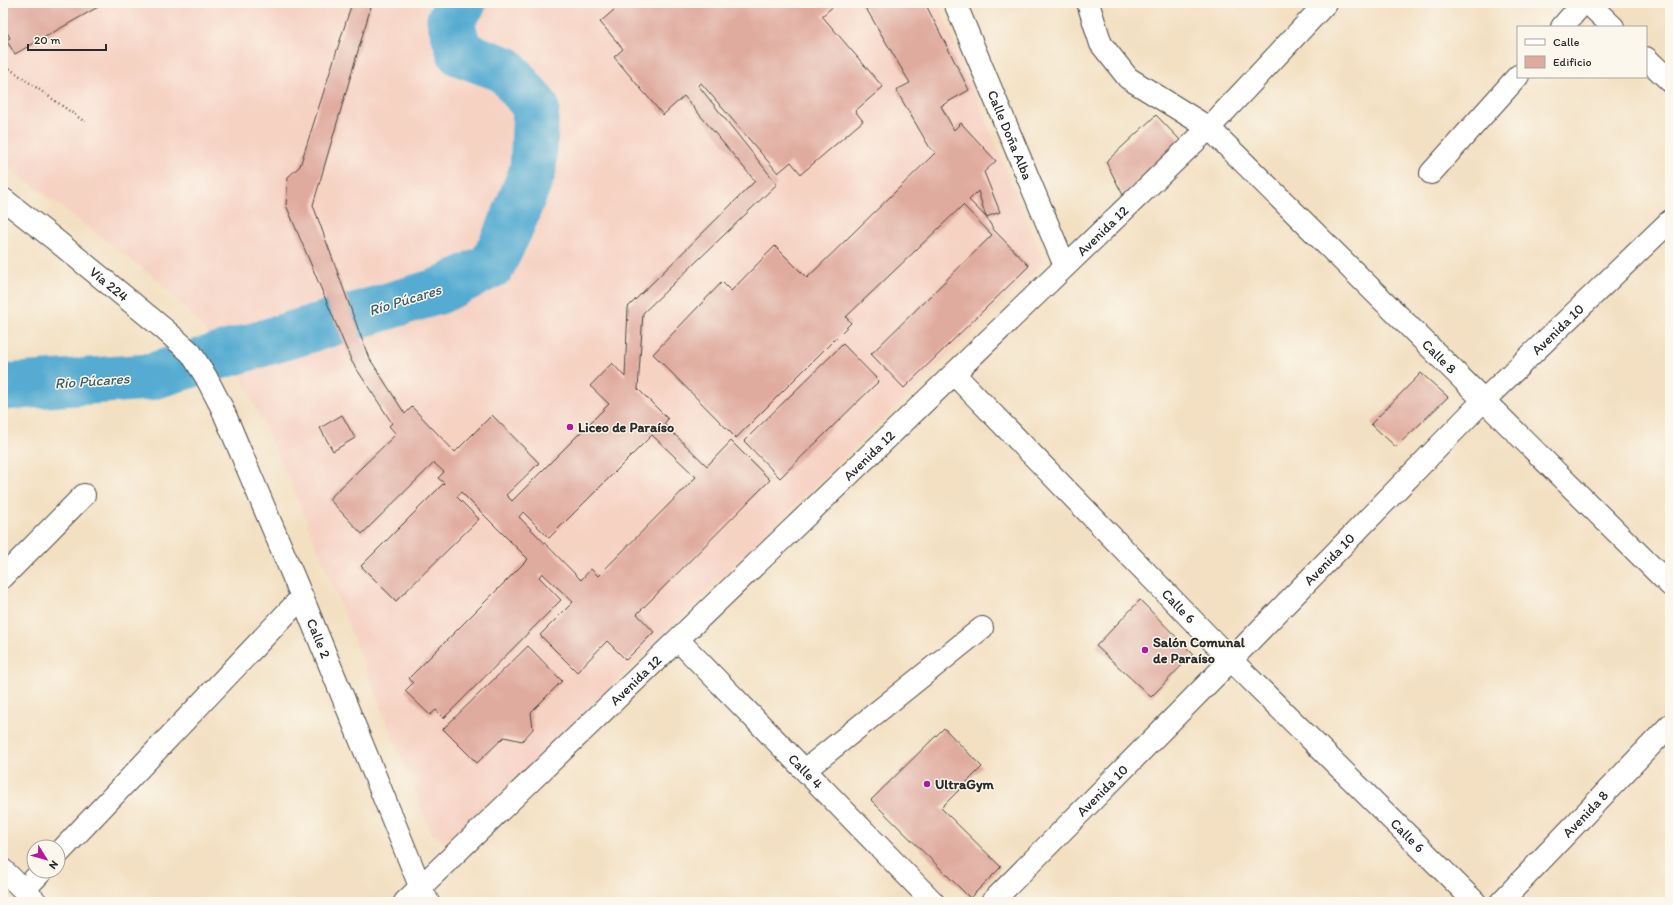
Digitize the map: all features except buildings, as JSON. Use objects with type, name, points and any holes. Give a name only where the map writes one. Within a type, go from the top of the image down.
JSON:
[{"type":"street","name":"Calle Doña Alba","points":[[955,3],[1065,266]]},
{"type":"street","name":"Calle 8","points":[[1088,3],[1101,44],[1128,78],[1209,128],[1670,585]]},
{"type":"street","name":"Avenida 12","points":[[405,902],[424,894],[678,640],[1209,128],[1326,3]]},
{"type":"street","points":[[1563,26],[1583,3]]},
{"type":"street","points":[[1588,3],[1612,26]]},
{"type":"street","points":[[1647,59],[1670,81]]},
{"type":"street","points":[[1431,174],[1517,77]]},
{"type":"street","name":"Vía 224","points":[[3,199],[54,238],[164,329],[191,353],[206,377]]},
{"type":"street","name":"Avenida 10","points":[[992,902],[1232,660],[1483,401],[1670,221]]},
{"type":"street","name":"Calle 6","points":[[954,374],[1232,660],[1475,902]]},
{"type":"street","name":"Calle 2","points":[[206,377],[222,408],[302,596],[424,894]]},
{"type":"street","points":[[3,576],[84,495]]},
{"type":"street","points":[[66,846],[302,596]]},
{"type":"street","points":[[805,770],[982,628]]},
{"type":"street","name":"Calle 4","points":[[678,640],[933,902]]},
{"type":"street","name":"Avenida 8","points":[[1501,902],[1670,725]]},
{"type":"street","points":[[3,870],[30,896],[38,879]]},
{"type":"path","points":[[3,64],[85,122]]},
{"type":"shaded area","name":"Liceo de Paraíso","points":[[3,3],[938,3],[1044,262],[457,837],[444,842],[432,834],[295,493],[234,361],[158,280],[3,163]]},
{"type":"waterway","name":"Río Púcares","points":[[3,387],[149,377],[439,291],[492,265],[510,228],[533,170],[536,107],[506,70],[460,53],[450,20],[463,3]]},
{"type":"place","name":"Liceo de Paraíso","points":[[570,427]]},
{"type":"place","name":"Salón Comunal de Paraíso","points":[[1145,650]]},
{"type":"place","name":"UltraGym","points":[[927,784]]}]
